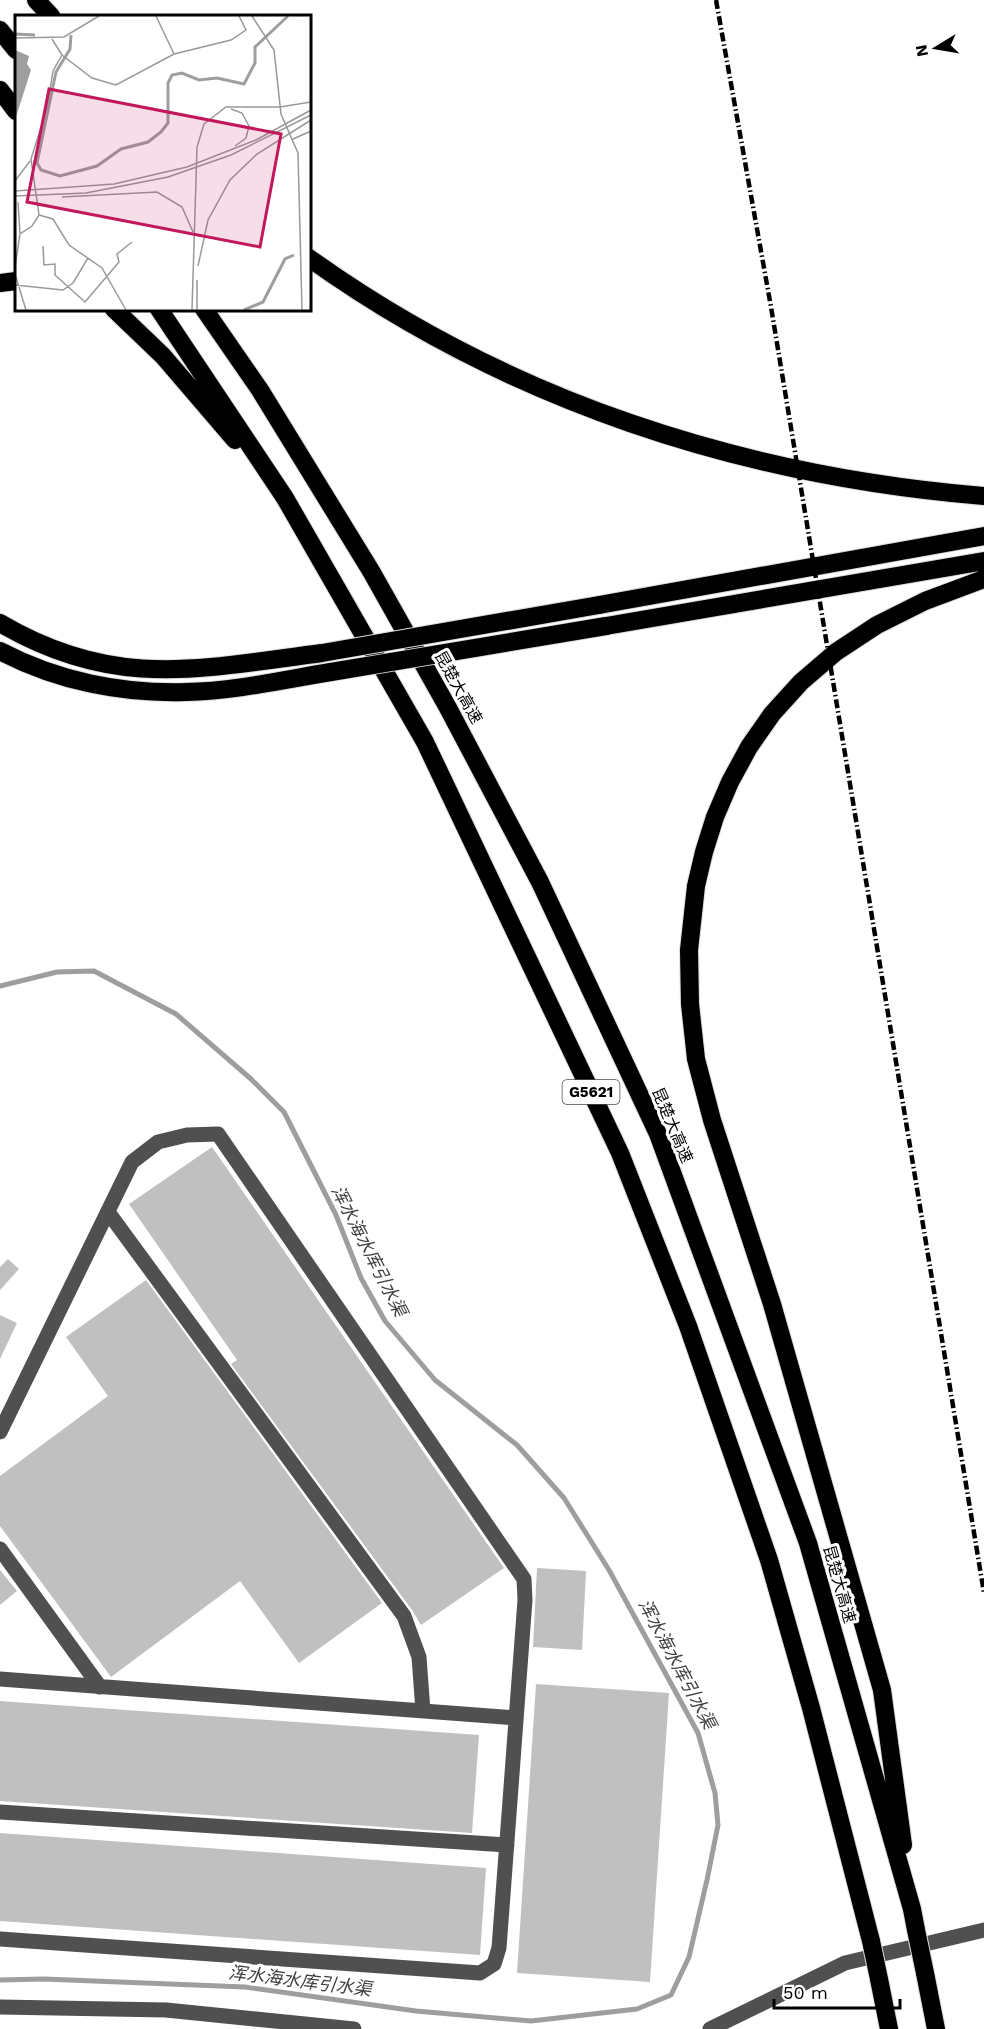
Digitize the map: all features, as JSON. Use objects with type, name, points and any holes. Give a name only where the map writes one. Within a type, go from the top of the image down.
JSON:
[{"type":"highway","points":[[0,90],[15,110]]},
{"type":"highway","points":[[310,259],[334,277],[402,319],[469,355],[535,387],[600,413],[663,435],[784,468],[893,487],[984,496]]},
{"type":"highway","points":[[0,283],[15,280]]},
{"type":"highway","points":[[115,310],[162,356],[285,498]]},
{"type":"highway","name":"G5621","points":[[160,310],[285,498],[426,742],[620,1153],[688,1326],[769,1560],[811,1708],[871,1941],[889,2029]]},
{"type":"highway","name":"昆楚大高速","points":[[205,310],[260,390],[371,571],[447,706],[540,882],[657,1134],[808,1543],[912,1909],[936,2029]]},
{"type":"highway","points":[[0,623],[59,652],[95,663],[134,669],[195,669],[322,653],[984,536]]},
{"type":"highway","points":[[0,651],[43,670],[98,685],[147,692],[202,691],[331,672],[984,561]]},
{"type":"highway","points":[[912,1909],[882,1690],[772,1304],[703,1089],[691,1027],[689,950],[696,886],[715,817],[744,756],[772,714],[801,682],[836,652],[877,625],[925,601],[984,579]]},
{"type":"street","points":[[0,1432],[132,1162],[158,1142],[187,1135],[218,1134],[524,1579],[525,1600],[499,1948],[494,1964],[480,1973],[0,1939]]},
{"type":"street","points":[[108,1212],[405,1616],[419,1657],[423,1711]]},
{"type":"street","points":[[0,1549],[100,1687]]},
{"type":"street","points":[[0,1679],[516,1718]]},
{"type":"street","points":[[0,1812],[507,1845]]},
{"type":"street","points":[[710,2029],[845,1963],[984,1930]]},
{"type":"street","points":[[0,2007],[166,2010],[354,2029]]},
{"type":"building","points":[[212,1147],[504,1568],[421,1625],[231,1364],[237,1360],[129,1204]]},
{"type":"building","points":[[8,1259],[19,1269],[0,1290],[0,1267]]},
{"type":"building","points":[[146,1280],[382,1603],[299,1663],[240,1581],[111,1677],[0,1526],[0,1476],[108,1396],[66,1337]]},
{"type":"building","points":[[0,1315],[17,1323],[0,1359]]},
{"type":"building","points":[[537,1568],[586,1571],[582,1650],[533,1647]]},
{"type":"building","points":[[0,1570],[17,1591],[0,1605]]},
{"type":"building","points":[[536,1684],[669,1693],[650,1982],[517,1973]]},
{"type":"building","points":[[0,1701],[479,1735],[472,1833],[0,1801]]},
{"type":"building","points":[[0,1833],[486,1868],[480,1955],[0,1921]]},
{"type":"waterway","name":"浑水海水库引水渠","points":[[0,986],[57,972],[94,971],[176,1014],[251,1079],[284,1112],[336,1215],[361,1278],[385,1321],[435,1380],[517,1445],[564,1498],[609,1570],[698,1733],[715,1793],[718,1825],[689,1957],[671,1995],[637,2009],[531,2021],[416,2011],[245,1987],[44,1979],[0,1980]]},
{"type":"railway","points":[[716,0],[771,307],[984,1593]]}]
